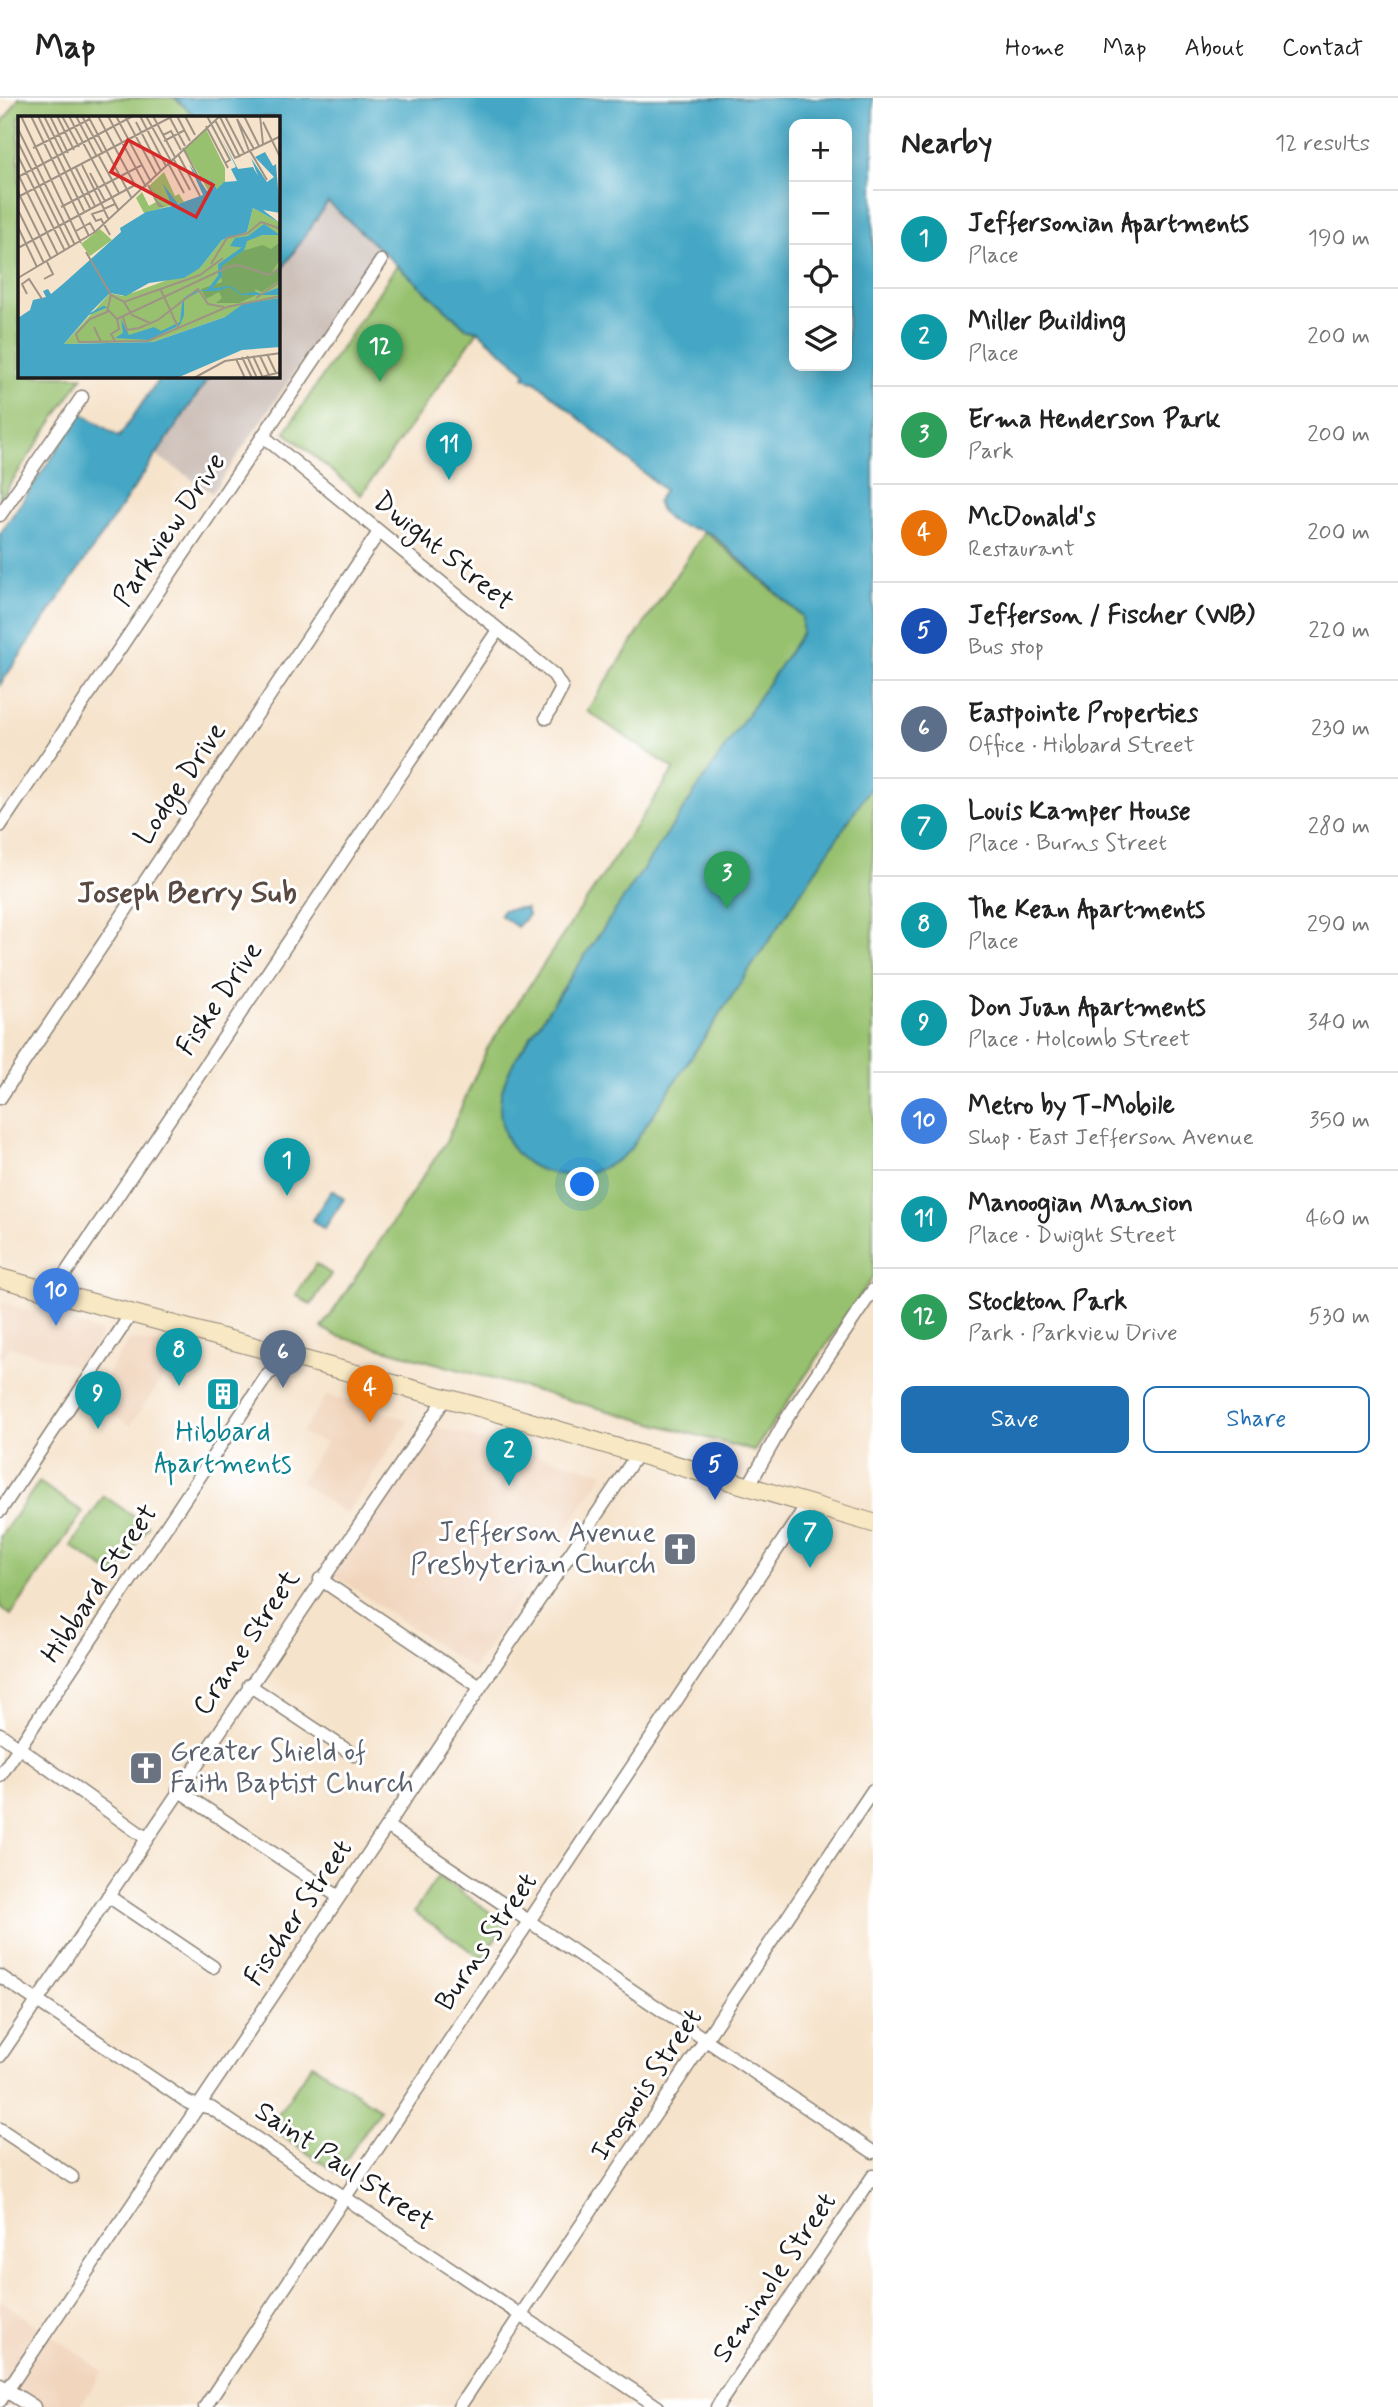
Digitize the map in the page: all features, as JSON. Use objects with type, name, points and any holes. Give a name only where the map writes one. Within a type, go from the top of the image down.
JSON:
[{"type":"main road","points":[[0,1278],[638,1453],[873,1523]]},
{"type":"street","name":"Parkview Drive","points":[[0,826],[381,261]]},
{"type":"street","points":[[0,515],[82,397]]},
{"type":"street","name":"Dwight Street","points":[[263,436],[560,681],[560,695],[546,718]]},
{"type":"street","name":"Lodge Drive","points":[[0,1097],[379,532]]},
{"type":"street","name":"Fiske Drive","points":[[53,1292],[498,630]]},
{"type":"street","points":[[749,1485],[787,1418],[873,1290]]},
{"type":"street","points":[[0,1511],[131,1314]]},
{"type":"street","name":"Hibbard Street","points":[[0,1776],[268,1374],[295,1358]]},
{"type":"street","name":"Crane Street","points":[[0,2056],[320,1579],[445,1399]]},
{"type":"street","name":"Fischer Street","points":[[2,2392],[199,2105],[638,1453]]},
{"type":"street","name":"Burns Street","points":[[205,2407],[808,1503]]},
{"type":"street","points":[[320,1579],[480,1687]]},
{"type":"street","points":[[249,1685],[354,1755]]},
{"type":"street","points":[[0,1734],[146,1838]]},
{"type":"street","points":[[178,1790],[339,1897]]},
{"type":"street","name":"Iroquois Street","points":[[460,2407],[873,1790]]},
{"type":"street","points":[[387,1826],[873,2152]]},
{"type":"street","points":[[108,1896],[213,1967]]},
{"type":"street","name":"Saint Paul Street","points":[[0,1976],[189,2103],[211,2108],[658,2407]]},
{"type":"street","points":[[0,2129],[72,2177]]},
{"type":"street","name":"Seminole Street","points":[[717,2407],[873,2176]]},
{"type":"street","points":[[2,2392],[33,2407]]},
{"type":"shaded area","points":[[327,202],[379,249],[212,493],[156,455],[209,378],[280,378],[280,272]]},
{"type":"shaded area","points":[[0,1302],[102,1332],[79,1367],[10,1347],[0,1362]]},
{"type":"shaded area","points":[[130,1339],[182,1350],[130,1426],[90,1399]]},
{"type":"shaded area","points":[[327,1395],[409,1420],[347,1514],[300,1482],[326,1443],[301,1433]]},
{"type":"shaded area","points":[[435,1427],[604,1473],[473,1669],[334,1575]]},
{"type":"shaded area","points":[[0,2300],[103,2371],[79,2407],[0,2407]]},
{"type":"green space","points":[[19,98],[175,98],[195,116],[18,116],[18,378],[82,378],[0,499],[0,126]]},
{"type":"green space","points":[[397,265],[466,328],[478,331],[361,495],[285,432]]},
{"type":"green space","points":[[705,531],[873,679],[873,1277],[754,1451],[337,1336],[322,1328],[446,1142],[487,1049],[674,769],[587,711]]},
{"type":"green space","points":[[316,1264],[331,1274],[311,1305],[296,1295]]},
{"type":"green space","points":[[39,1482],[83,1512],[11,1615],[0,1607],[0,1537]]},
{"type":"green space","points":[[104,1496],[148,1526],[115,1576],[71,1546]]},
{"type":"green space","points":[[438,1876],[506,1923],[482,1958],[414,1912]]},
{"type":"green space","points":[[312,2064],[380,2109],[337,2173],[269,2127]]},
{"type":"water","points":[[175,98],[873,98],[873,784],[629,1151],[610,1164],[590,1172],[568,1175],[548,1172],[529,1164],[514,1150],[504,1131],[500,1107],[506,1078],[514,1061],[802,633],[802,616],[713,535],[681,526],[668,519],[657,502],[664,490],[534,380],[532,382],[524,377],[526,373],[478,331],[466,328],[328,202],[280,272],[280,116],[195,116]]},
{"type":"water","points":[[160,378],[209,378],[0,685],[0,534],[82,413],[119,437]]},
{"type":"water","points":[[526,908],[528,915],[517,927],[500,915],[503,910]]},
{"type":"water","points":[[332,1190],[344,1199],[324,1229],[312,1220]]},
{"type":"place","name":"Stockton Park","points":[[380,382]]},
{"type":"place","name":"Manoogian Mansion","points":[[449,480]]},
{"type":"place","name":"Erma Henderson Park","points":[[727,909]]},
{"type":"place","name":"Jeffersonian Apartments","points":[[287,1196]]},
{"type":"place","name":"Metro by T-Mobile","points":[[56,1326]]},
{"type":"place","name":"The Kean Apartments","points":[[179,1386]]},
{"type":"place","name":"Eastpointe Properties","points":[[283,1388]]},
{"type":"place","name":"Hibbard Apartments","points":[[223,1394]]},
{"type":"place","name":"McDonald's","points":[[370,1423]]},
{"type":"place","name":"Don Juan Apartments","points":[[98,1429]]},
{"type":"place","name":"Miller Building","points":[[509,1486]]},
{"type":"place","name":"Jefferson / Fischer (WB)","points":[[715,1500]]},
{"type":"place","name":"Jefferson Avenue Presbyterian Church","points":[[680,1549]]},
{"type":"place","name":"Louis Kamper House","points":[[810,1568]]},
{"type":"place","name":"Greater Shield of Faith Baptist Church","points":[[146,1768]]},
{"type":"district","name":"Joseph Berry Sub","points":[[187,893]]}]
